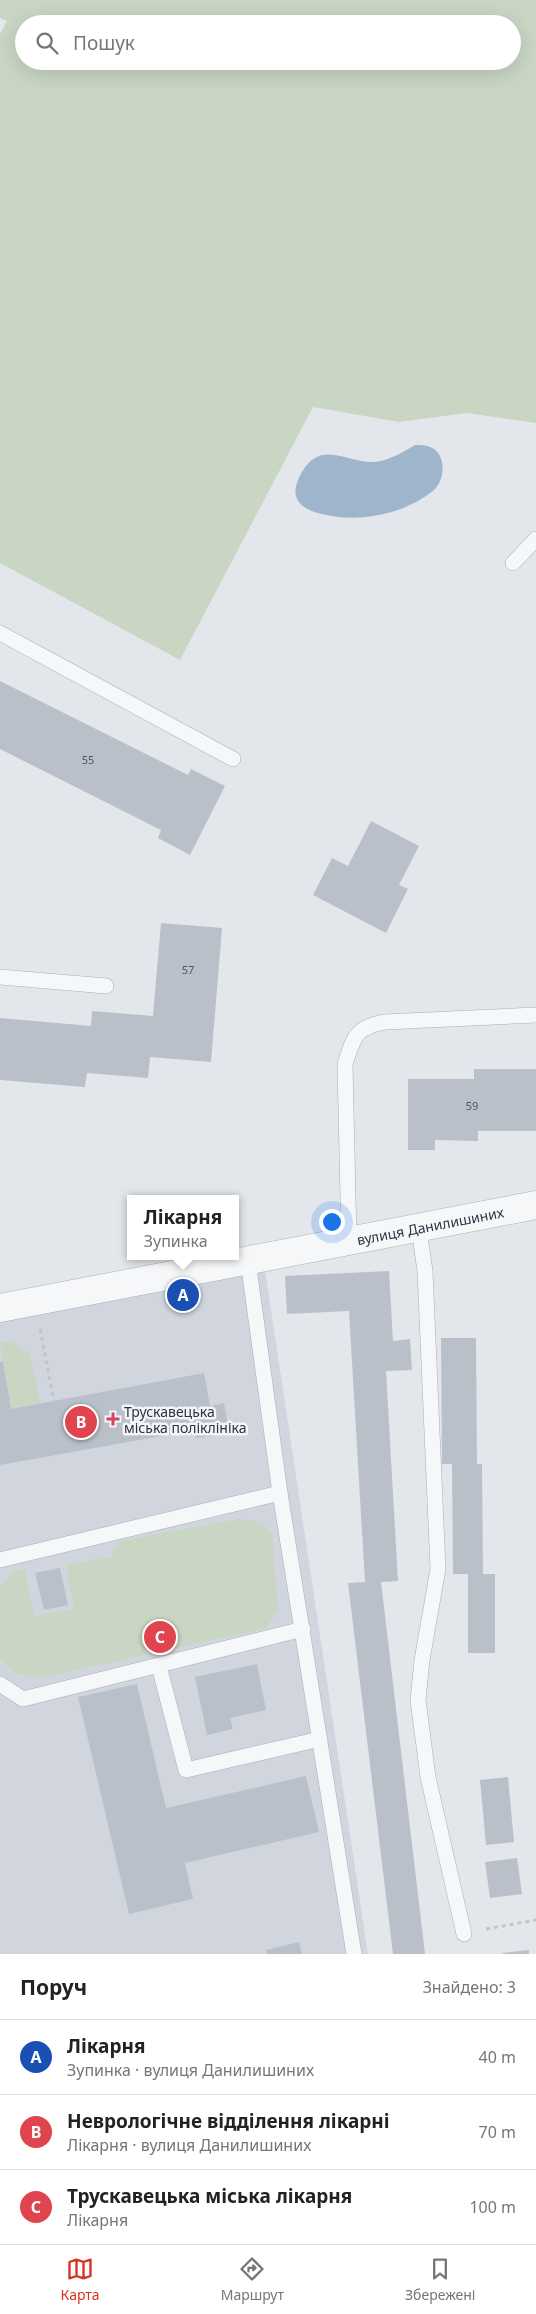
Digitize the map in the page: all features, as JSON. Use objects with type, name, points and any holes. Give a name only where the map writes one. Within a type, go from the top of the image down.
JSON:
[{"type":"street","name":"вулиця Данилишиних","points":[[0,1308],[536,1205]]},
{"type":"lane","points":[[513,563],[536,539]]},
{"type":"lane","points":[[0,633],[233,759]]},
{"type":"lane","points":[[0,977],[106,986]]},
{"type":"lane","points":[[349,1242],[345,1064],[354,1038],[368,1025],[385,1022],[536,1015]]},
{"type":"lane","points":[[419,1228],[425,1271],[438,1569],[422,1660],[418,1700],[428,1778],[464,1934]]},
{"type":"lane","points":[[248,1261],[280,1493],[354,1954]]},
{"type":"lane","points":[[0,1560],[280,1493]]},
{"type":"lane","points":[[0,1684],[23,1700],[303,1629]]},
{"type":"lane","points":[[159,1666],[186,1770],[320,1740]]},
{"type":"path","points":[[45,1356],[54,1401]]},
{"type":"path","points":[[464,1934],[536,1920]]},
{"type":"shaded area","points":[[265,1270],[368,1954],[0,1954],[0,1321]]},
{"type":"green space","points":[[0,0],[536,0],[536,423],[467,413],[399,422],[313,407],[180,660],[0,563],[0,34],[7,21],[0,18]]},
{"type":"green space","points":[[12,1341],[30,1354],[40,1403],[11,1409],[0,1343]]},
{"type":"green space","points":[[239,1519],[261,1522],[272,1533],[278,1610],[266,1628],[41,1678],[16,1674],[0,1659],[0,1588],[12,1572],[25,1569],[34,1616],[74,1609],[66,1565],[111,1557],[120,1541]]},
{"type":"water","points":[[415,445],[423,445],[434,449],[441,457],[443,469],[438,486],[411,505],[369,517],[340,517],[308,510],[296,496],[297,484],[302,472],[310,461],[319,456],[338,456],[370,462],[381,461]]},
{"type":"building","points":[[0,681],[188,775],[191,769],[225,786],[190,855],[158,838],[161,830],[0,749]]},
{"type":"building","points":[[371,821],[419,846],[399,885],[408,889],[386,933],[313,895],[332,858],[348,866]]},
{"type":"building","points":[[161,923],[222,928],[211,1062],[150,1057],[148,1078],[87,1073],[85,1087],[0,1080],[0,1018],[91,1026],[92,1011],[153,1016]]},
{"type":"building","points":[[474,1069],[536,1069],[536,1131],[478,1131],[478,1141],[435,1140],[435,1150],[408,1150],[408,1079],[474,1079]]},
{"type":"building","points":[[389,1271],[393,1341],[410,1339],[412,1370],[386,1371],[398,1581],[381,1582],[425,1954],[393,1954],[348,1583],[365,1582],[349,1311],[287,1314],[285,1276]]},
{"type":"building","points":[[441,1338],[476,1338],[477,1464],[482,1464],[483,1574],[495,1574],[495,1653],[468,1653],[468,1574],[453,1574],[452,1464],[442,1464]]},
{"type":"building","name":"Трускавецька міська поліклініка","points":[[0,1362],[3,1362],[11,1409],[204,1373],[210,1406],[224,1403],[229,1432],[196,1438],[195,1430],[0,1465]]},
{"type":"building","points":[[60,1568],[68,1605],[44,1610],[35,1573]]},
{"type":"building","points":[[257,1664],[266,1710],[230,1718],[233,1729],[207,1735],[195,1677]]},
{"type":"building","points":[[137,1684],[166,1808],[306,1776],[319,1832],[185,1863],[193,1899],[129,1914],[78,1697]]},
{"type":"building","points":[[508,1777],[514,1842],[486,1845],[480,1780]]},
{"type":"building","points":[[517,1858],[522,1894],[490,1898],[485,1862]]},
{"type":"building","points":[[299,1942],[302,1954],[267,1954],[266,1950]]},
{"type":"building","points":[[529,1950],[529,1954],[502,1954],[502,1953]]},
{"type":"place","name":"Лікарня","points":[[183,1295]]},
{"type":"place","name":"Трускавецька міська поліклініка","points":[[113,1419]]},
{"type":"place","name":"Неврологічне відділення лікарні","points":[[81,1422]]},
{"type":"place","name":"Трускавецька міська лікарня","points":[[160,1637]]}]
